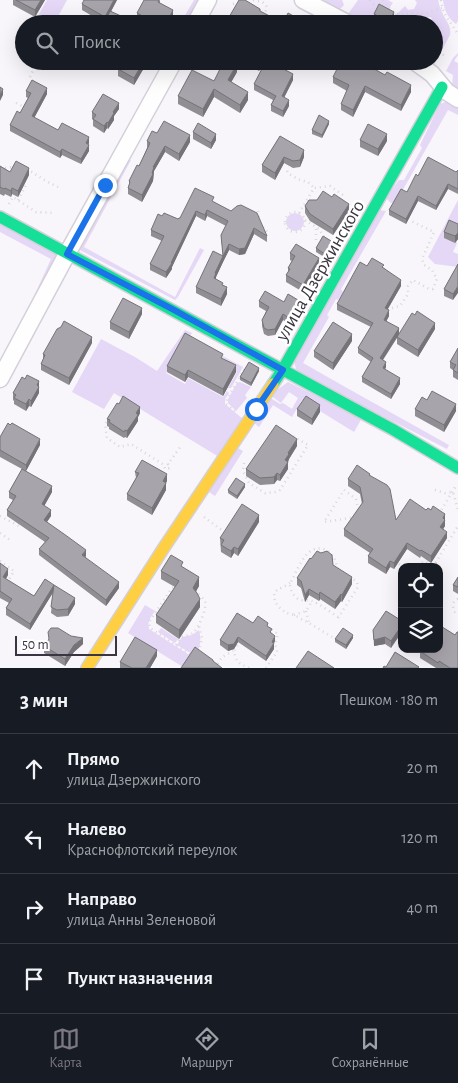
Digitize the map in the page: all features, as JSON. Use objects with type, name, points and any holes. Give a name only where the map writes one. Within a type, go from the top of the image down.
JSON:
[{"type":"street","points":[[200,15],[208,0]]},
{"type":"street","points":[[303,0],[332,15]]},
{"type":"street","points":[[0,378],[169,70]]},
{"type":"street","points":[[426,70],[442,87],[458,99]]},
{"type":"street","name":"улица Дзержинского","points":[[87,668],[162,549],[283,370],[442,87]]},
{"type":"street","points":[[0,218],[174,310],[392,429],[458,468]]},
{"type":"path","points":[[254,0],[261,1],[266,7],[264,15]]},
{"type":"path","points":[[370,0],[370,3],[374,5],[386,5]]},
{"type":"path","points":[[383,0],[396,14],[426,13],[442,8]]},
{"type":"path","points":[[440,0],[446,17],[458,34]]},
{"type":"path","points":[[233,4],[240,2]]},
{"type":"path","points":[[443,55],[447,57]]},
{"type":"path","points":[[30,77],[34,70]]},
{"type":"path","points":[[16,103],[32,111]]},
{"type":"path","points":[[0,168],[14,167],[28,170],[58,187]]},
{"type":"path","points":[[287,171],[300,180],[308,182],[314,188]]},
{"type":"path","points":[[18,200],[26,185]]},
{"type":"path","points":[[314,188],[330,186],[343,195]]},
{"type":"path","points":[[300,213],[314,188]]},
{"type":"path","points":[[0,218],[13,196],[36,212],[55,214]]},
{"type":"path","points":[[258,211],[260,222],[269,234]]},
{"type":"path","points":[[305,220],[305,224],[299,231],[291,231],[285,221],[289,214],[293,212],[300,213],[304,216],[305,220],[319,229],[329,242],[341,232]]},
{"type":"path","points":[[382,302],[392,308],[400,306],[408,294],[408,286],[413,280],[429,289],[434,289],[435,287],[437,279],[432,270],[424,266],[422,259],[434,232],[409,220]]},
{"type":"path","points":[[316,228],[316,240]]},
{"type":"path","points":[[236,412],[226,404],[246,367]]},
{"type":"path","points":[[110,417],[105,424],[107,438],[120,447],[131,444],[166,464],[181,446]]},
{"type":"path","points":[[244,460],[243,471],[249,483],[265,493],[280,490],[308,445],[286,432]]},
{"type":"path","points":[[437,516],[458,483]]},
{"type":"path","points":[[344,490],[356,499],[359,513],[356,517],[324,522],[344,490],[348,484]]},
{"type":"path","points":[[435,490],[445,493],[452,492]]},
{"type":"path","points":[[452,492],[458,510]]},
{"type":"path","points":[[0,516],[21,527]]},
{"type":"path","points":[[202,516],[223,531]]},
{"type":"path","points":[[435,563],[458,526]]},
{"type":"path","points":[[0,533],[10,540]]},
{"type":"path","points":[[332,637],[294,615],[286,613],[275,602],[274,593],[290,582],[302,559],[311,551],[318,549],[331,553],[337,562],[337,568],[342,572]]},
{"type":"path","points":[[0,561],[14,571],[5,586]]},
{"type":"path","points":[[290,582],[290,588],[297,598],[312,601],[338,618],[358,587],[357,582],[350,577]]},
{"type":"path","points":[[180,586],[172,588],[149,625],[150,628],[192,656]]},
{"type":"path","points":[[176,644],[183,636],[191,634],[199,626],[205,603],[194,590]]},
{"type":"path","points":[[458,599],[452,605],[455,612],[458,613]]},
{"type":"path","points":[[294,615],[306,611],[312,601]]},
{"type":"path","points":[[306,611],[309,623]]},
{"type":"path","points":[[189,661],[194,653],[198,655],[200,649],[202,638],[199,626]]},
{"type":"path","points":[[266,668],[277,652],[275,645],[278,634],[270,629]]},
{"type":"path","points":[[215,668],[222,657],[234,651],[243,637]]},
{"type":"path","points":[[234,651],[235,658],[240,664],[249,668]]},
{"type":"shaded area","points":[[47,0],[67,0],[59,15],[39,14]]},
{"type":"shaded area","points":[[194,0],[203,0],[191,15],[185,15]]},
{"type":"shaded area","points":[[314,0],[342,0],[344,5],[338,11]]},
{"type":"shaded area","points":[[358,0],[388,0],[393,3],[389,8],[391,11],[379,6],[374,15],[347,15]]},
{"type":"shaded area","points":[[415,0],[438,0],[450,29],[450,35],[443,48],[443,15],[396,15],[405,6],[408,10],[414,9],[417,3]]},
{"type":"shaded area","points":[[443,0],[458,0],[458,21],[456,24],[447,14]]},
{"type":"shaded area","points":[[458,53],[454,61],[458,63],[458,93],[452,85],[453,75],[446,71]]},
{"type":"shaded area","points":[[448,101],[458,104],[458,115],[448,110],[396,202],[391,203],[386,198],[399,180],[404,180],[422,148],[420,145],[440,104]]},
{"type":"shaded area","points":[[124,157],[131,160],[84,247],[175,297],[200,248],[204,250],[175,300],[76,248]]},
{"type":"shaded area","points":[[458,200],[458,234],[453,252],[458,254],[458,267],[435,264],[428,257]]},
{"type":"shaded area","points":[[379,210],[386,211],[341,289],[343,292],[338,300],[336,299],[327,315],[329,317],[303,363],[449,445],[447,449],[297,372],[293,358]]},
{"type":"shaded area","points":[[295,213],[301,216],[304,222],[301,228],[295,231],[289,228],[286,222],[289,216]]},
{"type":"shaded area","points":[[0,221],[60,255],[34,302],[30,305],[51,259],[0,232]]},
{"type":"shaded area","points":[[185,330],[192,333],[188,340],[184,338],[166,373],[185,384],[188,378],[223,397],[227,391],[229,393],[225,399],[225,404],[243,419],[219,457],[114,393],[104,409],[72,392],[101,339],[157,371]]},
{"type":"shaded area","points":[[219,354],[243,367],[231,388],[228,388],[237,372],[223,363]]},
{"type":"shaded area","points":[[240,382],[251,387],[245,395],[247,398],[236,411],[228,403],[228,399],[237,383]]},
{"type":"shaded area","points":[[288,382],[362,418],[354,432],[302,400],[292,417],[273,405],[259,427],[253,422],[269,397],[292,409],[298,398],[289,392],[281,403],[270,395]]},
{"type":"shaded area","points":[[236,447],[243,451],[215,496],[209,492]]},
{"type":"shaded area","points":[[145,605],[155,611],[149,621],[149,629],[191,656],[183,667],[128,633]]},
{"type":"shaded area","points":[[161,628],[178,639],[175,643],[158,632]]},
{"type":"shaded area","points":[[199,630],[200,641],[197,653],[192,654],[177,645],[182,637],[192,635]]},
{"type":"building","points":[[16,0],[41,0],[35,10]]},
{"type":"building","points":[[84,0],[114,0],[106,15],[101,15],[82,4]]},
{"type":"building","points":[[144,0],[159,0],[158,2],[173,10],[170,15],[141,15],[137,13]]},
{"type":"building","points":[[239,0],[245,0],[268,15],[230,15]]},
{"type":"building","points":[[379,4],[394,12],[392,15],[374,14]]},
{"type":"building","points":[[110,11],[119,15],[108,15]]},
{"type":"building","points":[[120,70],[139,70],[134,78]]},
{"type":"building","points":[[192,70],[214,81],[220,70],[234,70],[228,80],[248,92],[240,105],[214,89],[203,109],[178,96]]},
{"type":"building","points":[[261,70],[285,70],[293,74],[282,96],[289,100],[283,111],[271,105],[276,96],[254,84]]},
{"type":"building","points":[[336,70],[376,70],[385,75],[387,72],[411,85],[401,105],[365,86],[353,110],[341,104],[349,85],[333,77]]},
{"type":"building","points":[[32,80],[47,88],[32,116],[58,130],[62,123],[89,137],[86,143],[89,145],[81,159],[62,149],[60,152],[10,125],[17,111],[20,113],[31,93],[26,91]]},
{"type":"building","points":[[103,94],[119,103],[108,123],[104,126],[93,119],[96,115],[92,112]]},
{"type":"building","points":[[319,115],[329,121],[322,135],[312,130]]},
{"type":"building","points":[[164,121],[190,135],[179,154],[165,146],[153,167],[153,174],[142,195],[128,188],[129,181],[150,143],[147,141],[152,131],[157,133]]},
{"type":"building","points":[[198,123],[216,134],[211,143],[193,132]]},
{"type":"building","points":[[368,124],[387,134],[378,149],[360,140]]},
{"type":"building","points":[[280,136],[304,150],[300,160],[293,161],[284,157],[275,173],[262,165]]},
{"type":"building","points":[[428,157],[456,172],[458,170],[458,189],[448,184],[436,206],[418,196],[406,219],[389,210],[401,189],[407,192],[416,174],[418,176]]},
{"type":"building","points":[[16,161],[29,168],[18,191],[12,188],[11,191],[0,187],[0,166],[10,172]]},
{"type":"building","points":[[195,188],[214,197],[212,201],[231,211],[241,205],[257,213],[267,236],[254,228],[245,248],[239,249],[229,244],[223,256],[221,235],[228,221],[207,210],[205,215],[196,211],[166,272],[150,264],[164,236],[151,230],[158,214],[162,216],[164,213],[178,219],[180,218]]},
{"type":"building","points":[[323,191],[332,197],[334,194],[349,204],[333,229],[310,214],[305,206],[309,200],[317,200]]},
{"type":"building","points":[[449,220],[458,224],[458,233],[455,236],[444,232]]},
{"type":"building","points":[[323,236],[336,244],[329,257],[316,248]]},
{"type":"building","points":[[296,244],[319,258],[303,285],[286,275],[295,256],[290,253]]},
{"type":"building","points":[[213,251],[223,256],[214,278],[227,287],[221,299],[196,287]]},
{"type":"building","points":[[372,258],[384,265],[382,267],[401,280],[385,308],[389,310],[384,320],[399,328],[380,358],[386,362],[383,368],[400,378],[391,394],[362,377],[373,358],[358,348],[373,323],[337,304],[360,262],[367,266]]},
{"type":"building","points":[[458,264],[458,286],[453,294],[444,289]]},
{"type":"building","points":[[265,291],[284,302],[288,294],[298,300],[289,318],[283,314],[275,329],[268,330],[264,328],[262,320],[269,307],[259,301]]},
{"type":"building","points":[[123,298],[142,308],[129,332],[110,322]]},
{"type":"building","points":[[417,311],[435,323],[418,350],[397,337],[412,313],[415,315]]},
{"type":"building","points":[[64,321],[92,337],[69,378],[41,364],[45,355],[43,354],[57,329],[61,327]]},
{"type":"building","points":[[333,322],[352,334],[333,363],[314,351]]},
{"type":"building","points":[[185,333],[223,354],[221,358],[236,365],[223,389],[188,370],[185,375],[167,366]]},
{"type":"building","points":[[458,348],[458,373],[453,370],[456,365],[450,362]]},
{"type":"building","points":[[249,362],[259,368],[251,383],[240,377]]},
{"type":"building","points":[[27,375],[39,381],[37,385],[39,387],[31,401],[29,399],[26,404],[14,398],[16,395],[13,393],[22,377],[25,379]]},
{"type":"building","points":[[432,391],[456,404],[444,425],[415,409],[422,397],[427,400]]},
{"type":"building","points":[[123,396],[140,407],[136,413],[138,415],[127,431],[125,430],[124,432],[107,419]]},
{"type":"building","points":[[306,396],[320,405],[312,419],[297,409]]},
{"type":"building","points":[[8,423],[10,425],[12,423],[40,439],[26,465],[0,450],[0,437]]},
{"type":"building","points":[[276,425],[297,439],[288,453],[285,460],[288,462],[280,475],[277,473],[274,477],[260,478],[246,469]]},
{"type":"building","points":[[142,460],[167,474],[163,481],[166,483],[152,508],[127,494],[139,473],[135,472]]},
{"type":"building","points":[[357,465],[390,489],[396,520],[410,499],[426,510],[428,508],[431,510],[433,506],[445,514],[443,518],[445,520],[440,527],[447,532],[431,556],[407,543],[394,563],[390,561],[386,568],[368,556],[373,549],[344,529],[363,502],[360,487],[348,479]]},
{"type":"building","points":[[22,469],[52,486],[42,504],[51,510],[44,520],[86,550],[82,555],[119,582],[106,600],[39,549],[49,538],[7,510],[16,496],[9,492]]},
{"type":"building","points":[[236,478],[245,484],[237,496],[228,490]]},
{"type":"building","points":[[242,504],[259,515],[238,549],[234,547],[231,551],[221,545],[224,540],[220,538]]},
{"type":"building","points":[[317,551],[321,553],[327,551],[332,555],[333,565],[352,577],[342,595],[335,602],[320,592],[319,595],[309,589],[305,595],[301,581],[297,578]]},
{"type":"building","points":[[171,555],[183,562],[181,566],[199,577],[193,588],[200,599],[179,630],[156,615],[179,581],[161,571]]},
{"type":"building","points":[[0,563],[8,569],[3,577],[34,596],[45,579],[54,585],[30,624],[6,608],[12,599],[0,591]]},
{"type":"building","points":[[458,577],[458,587],[453,585]]},
{"type":"building","points":[[54,585],[75,598],[68,609],[57,610],[51,607]]},
{"type":"building","points":[[386,611],[398,618],[398,631],[391,641],[385,637],[374,640],[373,630]]},
{"type":"building","points":[[237,613],[253,623],[258,616],[268,623],[267,626],[272,629],[270,632],[275,636],[272,642],[274,643],[266,656],[238,637],[234,644],[228,645],[220,640]]},
{"type":"building","points":[[51,628],[58,628],[71,636],[83,638],[74,645],[65,659],[44,646],[49,639],[48,632]]},
{"type":"building","points":[[343,628],[353,635],[346,645],[335,639]]},
{"type":"building","points":[[443,628],[455,635],[458,632],[458,668],[450,668],[439,661],[438,663],[423,653],[443,653]]},
{"type":"building","points":[[135,637],[157,650],[146,668],[132,668],[120,662]]},
{"type":"building","points":[[195,647],[213,660],[222,668],[181,668]]},
{"type":"building","points":[[308,651],[334,668],[296,668]]},
{"type":"building","points":[[395,652],[419,667],[383,668],[384,666],[386,667]]},
{"type":"traffic: fast","points":[[273,384],[442,87]]},
{"type":"traffic: fast","points":[[0,217],[392,429],[458,468]]},
{"type":"traffic: slow","points":[[87,668],[163,549],[273,384]]},
{"type":"route","points":[[105,185],[67,254],[283,370],[256,409]]}]
